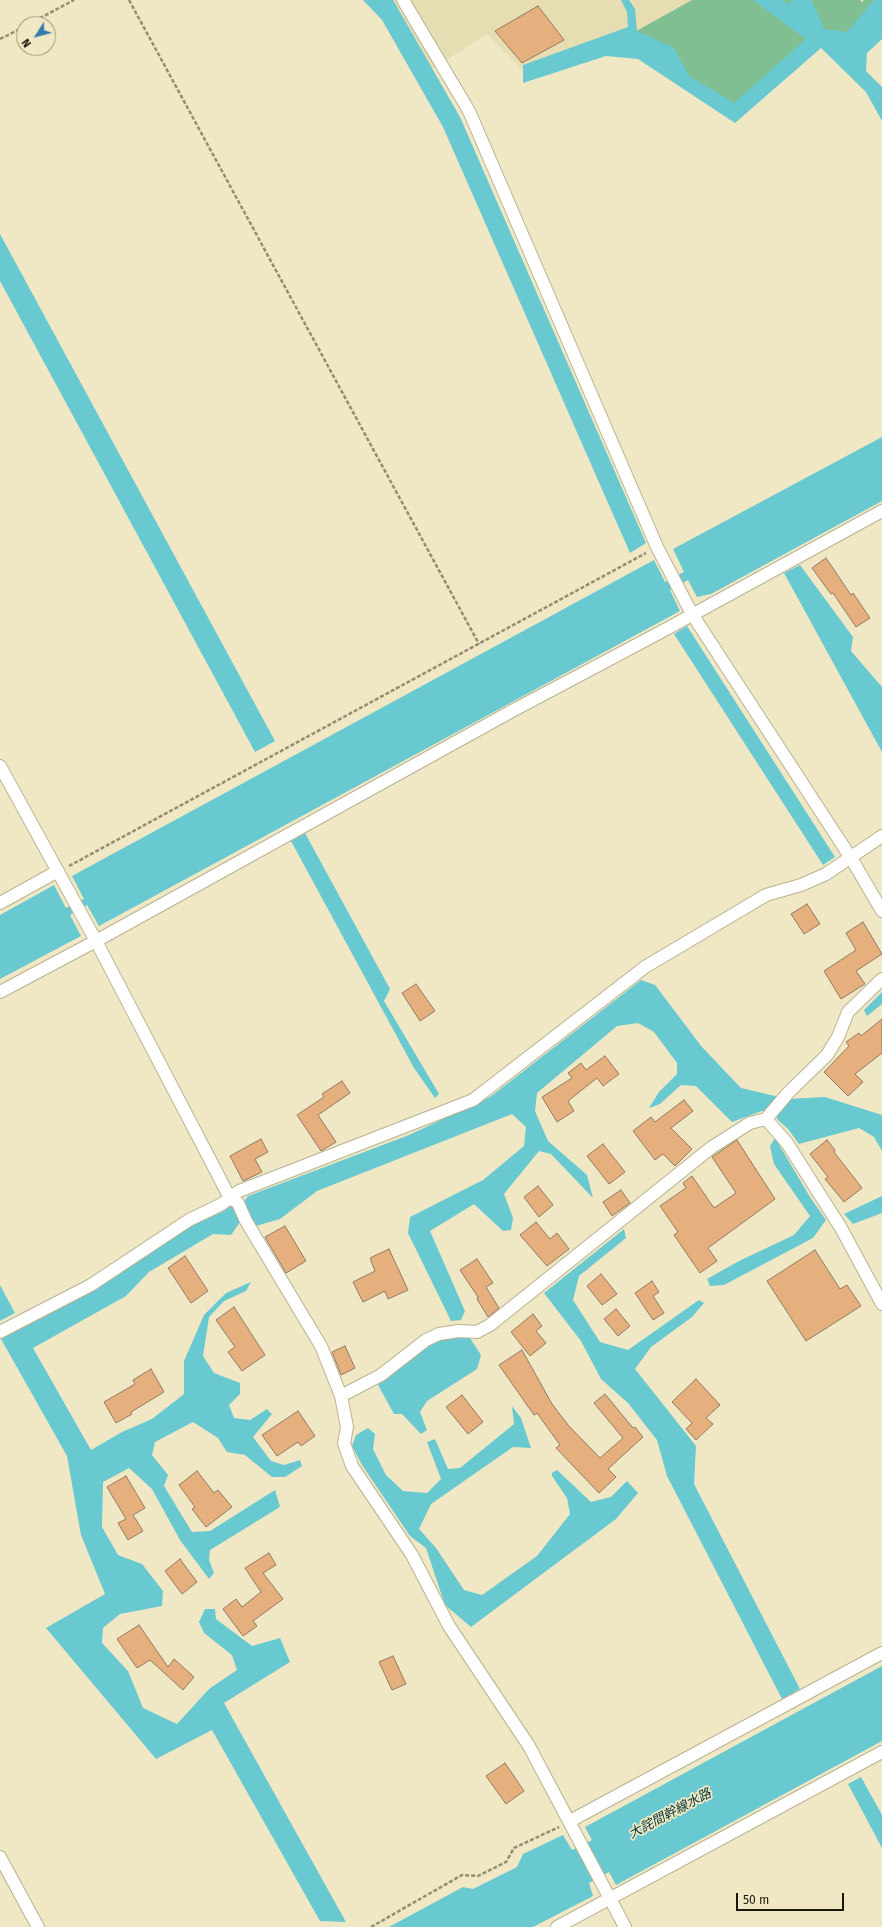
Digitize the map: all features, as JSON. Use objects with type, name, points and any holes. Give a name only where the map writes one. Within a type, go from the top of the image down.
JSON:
[{"type":"street","points":[[403,0],[469,111],[657,547],[692,614],[851,858],[882,911]]},
{"type":"street","points":[[0,992],[96,941],[512,711],[882,511]]},
{"type":"street","points":[[0,766],[74,900],[234,1200],[321,1346],[341,1396],[347,1427],[344,1443],[352,1466],[412,1555],[449,1626],[529,1746],[625,1927]]},
{"type":"street","points":[[0,1332],[91,1285],[189,1220],[222,1204],[234,1200],[239,1191],[473,1100],[645,967],[766,895],[801,885],[826,874],[882,836]]},
{"type":"street","points":[[0,902],[58,872]]},
{"type":"street","points":[[341,1396],[381,1375],[426,1340],[439,1334],[459,1331],[477,1332],[490,1325],[712,1147],[750,1123],[766,1119],[788,1093],[827,1055],[838,1037],[848,1012],[882,979]]},
{"type":"street","points":[[766,1119],[787,1143],[841,1228],[882,1304]]},
{"type":"street","points":[[570,1821],[882,1653]]},
{"type":"street","points":[[557,1927],[882,1752]]},
{"type":"street","points":[[0,1857],[38,1927]]},
{"type":"path","points":[[44,16],[74,0]]},
{"type":"path","points":[[129,0],[479,644]]},
{"type":"path","points":[[0,39],[16,31]]},
{"type":"path","points":[[58,872],[657,547]]},
{"type":"path","points":[[371,1927],[462,1875],[478,1876],[506,1862],[514,1848],[570,1821]]},
{"type":"shaded area","points":[[369,0],[692,0],[620,40],[526,73],[487,34],[428,72]]},
{"type":"green space","points":[[692,0],[860,0],[862,2],[864,0],[882,0],[845,56],[819,35],[736,114],[620,40]]},
{"type":"water","points":[[363,0],[393,0],[460,117],[646,543],[630,553],[443,127],[382,20]]},
{"type":"water","points":[[621,0],[629,0],[635,9],[637,31],[674,48],[689,76],[734,103],[806,39],[753,0],[781,0],[788,4],[792,0],[812,0],[824,29],[847,32],[874,0],[882,0],[882,39],[867,53],[866,71],[882,87],[882,121],[866,92],[821,48],[735,123],[638,59],[606,56],[523,83],[523,65],[628,27],[627,12]]},
{"type":"water","points":[[0,234],[275,741],[255,752],[0,281]]},
{"type":"water","points":[[882,437],[882,501],[711,594],[697,597],[688,580],[670,590],[680,611],[99,926],[87,905],[70,915],[81,936],[0,979],[0,915],[54,885],[66,908],[84,899],[72,876],[654,560],[665,582],[684,572],[673,549]]},
{"type":"water","points":[[800,565],[853,637],[851,651],[882,687],[882,752],[784,573]]},
{"type":"water","points":[[687,626],[835,857],[823,865],[674,634]]},
{"type":"water","points":[[305,833],[390,989],[384,1001],[439,1094],[435,1098],[414,1068],[291,841]]},
{"type":"water","points":[[641,980],[655,985],[702,1047],[741,1088],[788,1099],[825,1097],[882,1115],[882,1151],[874,1137],[859,1128],[799,1144],[788,1129],[778,1120],[774,1113],[762,1111],[732,1122],[696,1086],[681,1085],[660,1104],[649,1108],[659,1092],[677,1074],[677,1063],[654,1032],[638,1023],[617,1026],[537,1093],[535,1111],[548,1141],[587,1175],[593,1198],[551,1154],[539,1151],[504,1194],[513,1218],[511,1230],[503,1231],[474,1204],[430,1231],[465,1311],[461,1320],[451,1321],[408,1233],[410,1217],[483,1180],[524,1146],[526,1127],[512,1114],[317,1191],[280,1219],[256,1226],[242,1219],[231,1235],[213,1234],[149,1272],[126,1296],[33,1348],[91,1450],[122,1432],[152,1419],[184,1394],[184,1361],[204,1315],[226,1293],[251,1282],[246,1291],[224,1301],[209,1317],[203,1356],[214,1373],[240,1383],[240,1394],[229,1405],[234,1418],[250,1420],[267,1409],[272,1414],[253,1437],[271,1461],[284,1465],[300,1460],[302,1466],[285,1477],[272,1477],[245,1455],[227,1452],[218,1438],[193,1422],[155,1442],[152,1455],[168,1475],[164,1486],[192,1532],[210,1531],[275,1490],[280,1507],[210,1550],[209,1560],[214,1573],[209,1579],[180,1540],[152,1489],[129,1468],[103,1482],[102,1527],[118,1555],[142,1564],[163,1591],[162,1606],[120,1614],[103,1628],[102,1643],[128,1671],[143,1708],[177,1724],[209,1689],[237,1670],[232,1655],[204,1633],[199,1622],[205,1609],[215,1609],[216,1619],[252,1646],[280,1638],[290,1662],[224,1703],[346,1922],[320,1921],[212,1730],[156,1759],[46,1628],[105,1594],[81,1535],[67,1456],[1,1339],[115,1276],[190,1226],[222,1212],[228,1206],[236,1207],[243,1203],[248,1196],[409,1135],[490,1097]]},
{"type":"water","points":[[882,992],[882,1004],[867,1016],[864,1010]]},
{"type":"water","points":[[775,1138],[810,1197],[826,1220],[813,1238],[724,1285],[710,1286],[707,1279],[739,1261],[794,1235],[810,1216],[774,1164],[770,1146]]},
{"type":"water","points":[[882,1196],[882,1213],[853,1224],[844,1214]]},
{"type":"water","points":[[624,1229],[626,1238],[579,1276],[573,1300],[600,1342],[628,1350],[699,1300],[704,1303],[692,1317],[651,1347],[635,1369],[696,1446],[694,1484],[800,1689],[782,1699],[667,1476],[657,1440],[628,1403],[601,1379],[581,1341],[544,1293]]},
{"type":"water","points":[[0,1285],[15,1313],[0,1321]]},
{"type":"water","points":[[468,1335],[481,1355],[477,1369],[427,1401],[420,1412],[427,1430],[421,1434],[402,1414],[394,1414],[378,1385],[429,1344],[442,1338]]},
{"type":"water","points":[[512,1406],[521,1418],[531,1448],[513,1447],[431,1504],[419,1529],[436,1548],[464,1590],[482,1595],[537,1556],[570,1514],[567,1498],[552,1476],[552,1473],[557,1470],[591,1502],[611,1497],[627,1481],[638,1493],[616,1519],[471,1627],[445,1605],[426,1548],[410,1536],[362,1465],[352,1446],[356,1435],[368,1428],[375,1434],[373,1449],[386,1475],[403,1491],[427,1493],[441,1479],[427,1442],[435,1439],[448,1469],[460,1468],[514,1424]]},
{"type":"water","name":"大詫間幹線水路","points":[[882,1666],[882,1741],[616,1885],[609,1872],[589,1883],[593,1896],[533,1927],[389,1927],[463,1887],[473,1889],[517,1867],[523,1854],[563,1835],[572,1850],[592,1840],[585,1827]]},
{"type":"water","points":[[861,1777],[882,1815],[882,1848],[848,1784]]},
{"type":"building","points":[[538,6],[564,40],[522,63],[495,31]]},
{"type":"building","points":[[826,558],[851,595],[853,593],[870,618],[856,627],[833,593],[831,594],[812,568]]},
{"type":"building","points":[[807,904],[820,924],[804,934],[791,914]]},
{"type":"building","points":[[863,922],[882,954],[856,971],[865,984],[841,999],[824,971],[856,950],[846,933]]},
{"type":"building","points":[[416,984],[435,1011],[420,1021],[402,993]]},
{"type":"building","points":[[882,1019],[882,1053],[855,1074],[863,1082],[848,1096],[824,1072],[849,1046],[846,1042],[859,1033],[861,1036]]},
{"type":"building","points":[[605,1056],[619,1074],[603,1086],[597,1078],[568,1101],[574,1111],[557,1122],[542,1097],[572,1078],[568,1073],[581,1063],[586,1070]]},
{"type":"building","points":[[342,1081],[350,1093],[318,1115],[336,1142],[321,1151],[297,1115],[324,1097],[322,1094]]},
{"type":"building","points":[[684,1100],[693,1111],[671,1128],[692,1149],[675,1166],[663,1154],[655,1160],[633,1131],[651,1117],[655,1122]]},
{"type":"building","points":[[261,1139],[268,1152],[255,1159],[262,1172],[243,1181],[230,1156]]},
{"type":"building","points":[[737,1140],[775,1199],[708,1248],[717,1261],[700,1273],[674,1235],[678,1232],[660,1206],[686,1188],[683,1183],[692,1176],[714,1208],[736,1193],[712,1157]]},
{"type":"building","points":[[827,1140],[835,1150],[834,1152],[862,1188],[844,1202],[825,1179],[828,1177],[810,1154]]},
{"type":"building","points":[[603,1144],[625,1172],[609,1184],[587,1156]]},
{"type":"building","points":[[538,1186],[553,1205],[539,1217],[524,1197]]},
{"type":"building","points":[[621,1190],[630,1203],[612,1216],[603,1202]]},
{"type":"building","points":[[536,1222],[550,1239],[557,1233],[569,1249],[547,1266],[520,1235]]},
{"type":"building","points":[[285,1226],[306,1261],[286,1273],[265,1237]]},
{"type":"building","points":[[389,1249],[408,1290],[388,1299],[385,1291],[363,1302],[353,1282],[375,1271],[370,1258]]},
{"type":"building","points":[[815,1250],[840,1289],[847,1285],[861,1306],[806,1341],[767,1281]]},
{"type":"building","points":[[185,1256],[208,1291],[191,1303],[168,1268]]},
{"type":"building","points":[[477,1259],[493,1283],[486,1287],[499,1308],[488,1317],[477,1299],[478,1297],[460,1270]]},
{"type":"building","points":[[601,1274],[617,1294],[602,1305],[587,1286]]},
{"type":"building","points":[[652,1281],[659,1292],[653,1296],[664,1313],[653,1320],[635,1293]]},
{"type":"building","points":[[234,1307],[265,1355],[242,1371],[228,1352],[235,1347],[216,1320]]},
{"type":"building","points":[[616,1309],[630,1326],[618,1336],[604,1319]]},
{"type":"building","points":[[533,1314],[542,1326],[536,1331],[546,1343],[530,1356],[511,1332]]},
{"type":"building","points":[[345,1346],[355,1368],[341,1375],[332,1352]]},
{"type":"building","points":[[522,1350],[552,1404],[568,1425],[600,1458],[623,1438],[594,1403],[605,1394],[633,1428],[635,1427],[643,1437],[608,1469],[616,1477],[599,1493],[556,1448],[560,1445],[537,1413],[534,1415],[499,1365]]},
{"type":"building","points":[[151,1369],[164,1392],[116,1423],[104,1402],[135,1384],[133,1380]]},
{"type":"building","points":[[696,1379],[720,1405],[706,1418],[713,1424],[696,1440],[686,1429],[692,1423],[672,1402]]},
{"type":"building","points":[[462,1395],[483,1422],[468,1434],[446,1407]]},
{"type":"building","points":[[298,1411],[315,1436],[301,1446],[298,1442],[277,1456],[262,1435]]},
{"type":"building","points":[[197,1471],[214,1493],[218,1490],[232,1507],[206,1527],[192,1509],[195,1507],[179,1485]]},
{"type":"building","points":[[126,1476],[145,1508],[133,1515],[143,1531],[128,1540],[118,1523],[126,1519],[107,1487]]},
{"type":"building","points":[[269,1553],[276,1565],[263,1573],[283,1599],[253,1621],[257,1626],[243,1636],[223,1609],[236,1599],[242,1607],[261,1592],[245,1568]]},
{"type":"building","points":[[180,1559],[197,1582],[182,1594],[165,1571]]},
{"type":"building","points":[[139,1625],[168,1667],[174,1659],[194,1677],[183,1690],[150,1660],[137,1668],[117,1639]]},
{"type":"building","points":[[393,1656],[406,1684],[392,1690],[379,1662]]},
{"type":"building","points":[[505,1763],[524,1791],[506,1804],[486,1776]]}]
